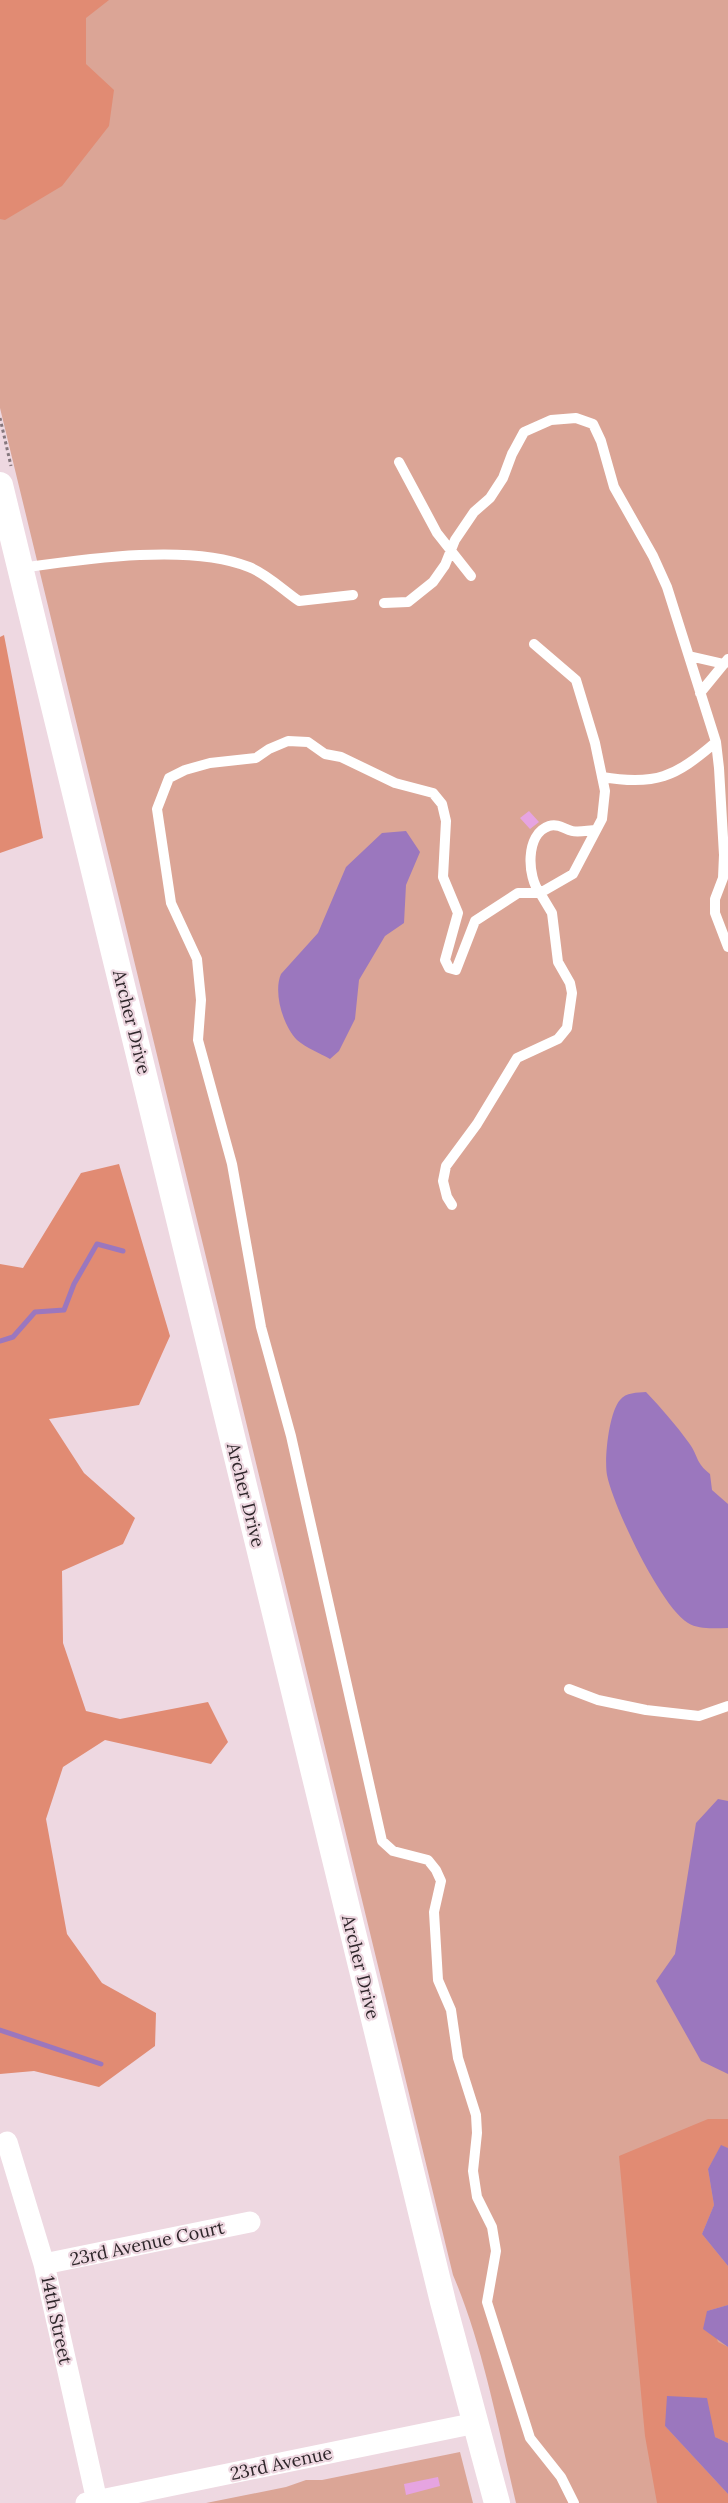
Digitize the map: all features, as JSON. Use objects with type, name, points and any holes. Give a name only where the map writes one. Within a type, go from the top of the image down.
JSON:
[{"type":"street","name":"Archer Drive","points":[[0,488],[443,2302],[497,2503]]},
{"type":"street","name":"14th Street","points":[[7,2142],[45,2264],[92,2502]]},
{"type":"street","name":"23rd Avenue Court","points":[[45,2264],[250,2222]]},
{"type":"street","name":"23rd Avenue","points":[[92,2502],[476,2423]]},
{"type":"lane","points":[[384,603],[408,602],[433,582],[445,565],[454,540],[474,512],[490,498],[503,478],[524,432],[551,420],[576,418],[593,424],[601,441],[614,488],[653,556],[667,587],[716,742],[724,855],[723,878],[715,899],[715,913],[728,947]]},
{"type":"lane","points":[[399,462],[441,538],[471,576]]},
{"type":"lane","points":[[21,568],[108,557],[193,555],[220,559],[251,568],[299,601],[353,595]]},
{"type":"lane","points":[[534,644],[576,680],[595,743],[602,777],[604,791],[602,819],[573,874],[540,892],[518,893],[475,921],[456,970],[449,968],[445,960],[458,912],[443,877],[446,821],[442,804],[433,793],[395,783],[341,757],[325,754],[308,742],[288,741],[269,749],[256,758],[210,763],[185,770],[169,778],[157,808],[171,903],[197,959],[201,1000],[198,1040],[232,1164],[261,1327],[291,1436],[382,1841],[393,1851],[428,1860],[441,1881],[434,1912],[438,1980],[451,2010],[458,2058],[476,2115],[477,2133],[473,2171],[477,2196],[492,2227],[496,2251],[487,2302],[530,2438],[561,2477],[574,2503]]},
{"type":"lane","points":[[688,656],[726,661]]},
{"type":"lane","points":[[700,693],[726,661]]},
{"type":"lane","points":[[602,777],[629,781],[661,778],[691,763],[716,742]]},
{"type":"lane","points":[[452,1205],[443,1181],[446,1166],[477,1124],[517,1058],[558,1039],[567,1028],[572,993],[570,983],[558,962],[552,912],[534,886],[531,875],[532,846],[539,833],[550,826],[563,826],[572,831],[596,830]]},
{"type":"lane","points":[[458,912],[479,919]]},
{"type":"lane","points":[[569,1689],[598,1700],[646,1710],[699,1716],[728,1706]]},
{"type":"shaded area","points":[[0,0],[728,0],[728,2503],[516,2503],[481,2358],[453,2275],[0,408]]},
{"type":"shaded area","points":[[0,0],[109,0],[86,18],[86,64],[114,90],[109,126],[62,186],[5,220],[0,219]]},
{"type":"shaded area","points":[[4,635],[43,838],[0,853],[0,637]]},
{"type":"shaded area","points":[[406,831],[420,852],[406,885],[404,923],[385,936],[359,980],[355,1019],[339,1051],[330,1059],[297,1040],[287,1026],[279,999],[281,974],[318,933],[346,867],[382,833]]},
{"type":"shaded area","points":[[119,1164],[170,1336],[139,1405],[49,1419],[84,1473],[135,1518],[123,1544],[62,1571],[63,1643],[86,1711],[120,1719],[208,1702],[228,1742],[211,1764],[105,1740],[63,1767],[46,1819],[67,1934],[102,1983],[156,2013],[155,2046],[99,2087],[34,2071],[0,2074],[0,1264],[23,1268],[81,1173]]},
{"type":"shaded area","points":[[646,1392],[679,1430],[699,1463],[710,1474],[712,1490],[728,1504],[728,1628],[697,1627],[688,1623],[677,1613],[640,1555],[611,1490],[606,1458],[608,1436],[616,1406],[622,1397],[632,1393]]},
{"type":"shaded area","points":[[718,1799],[728,1801],[728,2074],[701,2061],[656,1981],[675,1954],[696,1823]]},
{"type":"shaded area","points":[[708,2119],[728,2119],[728,2148],[721,2146],[708,2169],[714,2205],[702,2234],[728,2266],[728,2305],[707,2311],[718,2342],[728,2347],[728,2443],[715,2437],[665,2426],[728,2494],[728,2503],[657,2503],[645,2436],[619,2156]]},
{"type":"shaded area","points":[[721,2145],[728,2148],[728,2266],[702,2234],[714,2205],[708,2169]]},
{"type":"shaded area","points":[[728,2305],[728,2347],[703,2329],[707,2311]]},
{"type":"shaded area","points":[[667,2396],[707,2398],[715,2437],[728,2443],[728,2494],[665,2426]]},
{"type":"shaded area","points":[[460,2452],[473,2503],[206,2503],[286,2487],[306,2480],[322,2480]]},
{"type":"building","points":[[529,811],[539,822],[530,829],[520,818]]},
{"type":"building","points":[[438,2477],[440,2486],[406,2495],[404,2484]]},
{"type":"waterway","points":[[0,1341],[13,1337],[35,1312],[64,1310],[74,1284],[97,1244],[123,1251]]},
{"type":"waterway","points":[[0,2030],[101,2064]]}]
